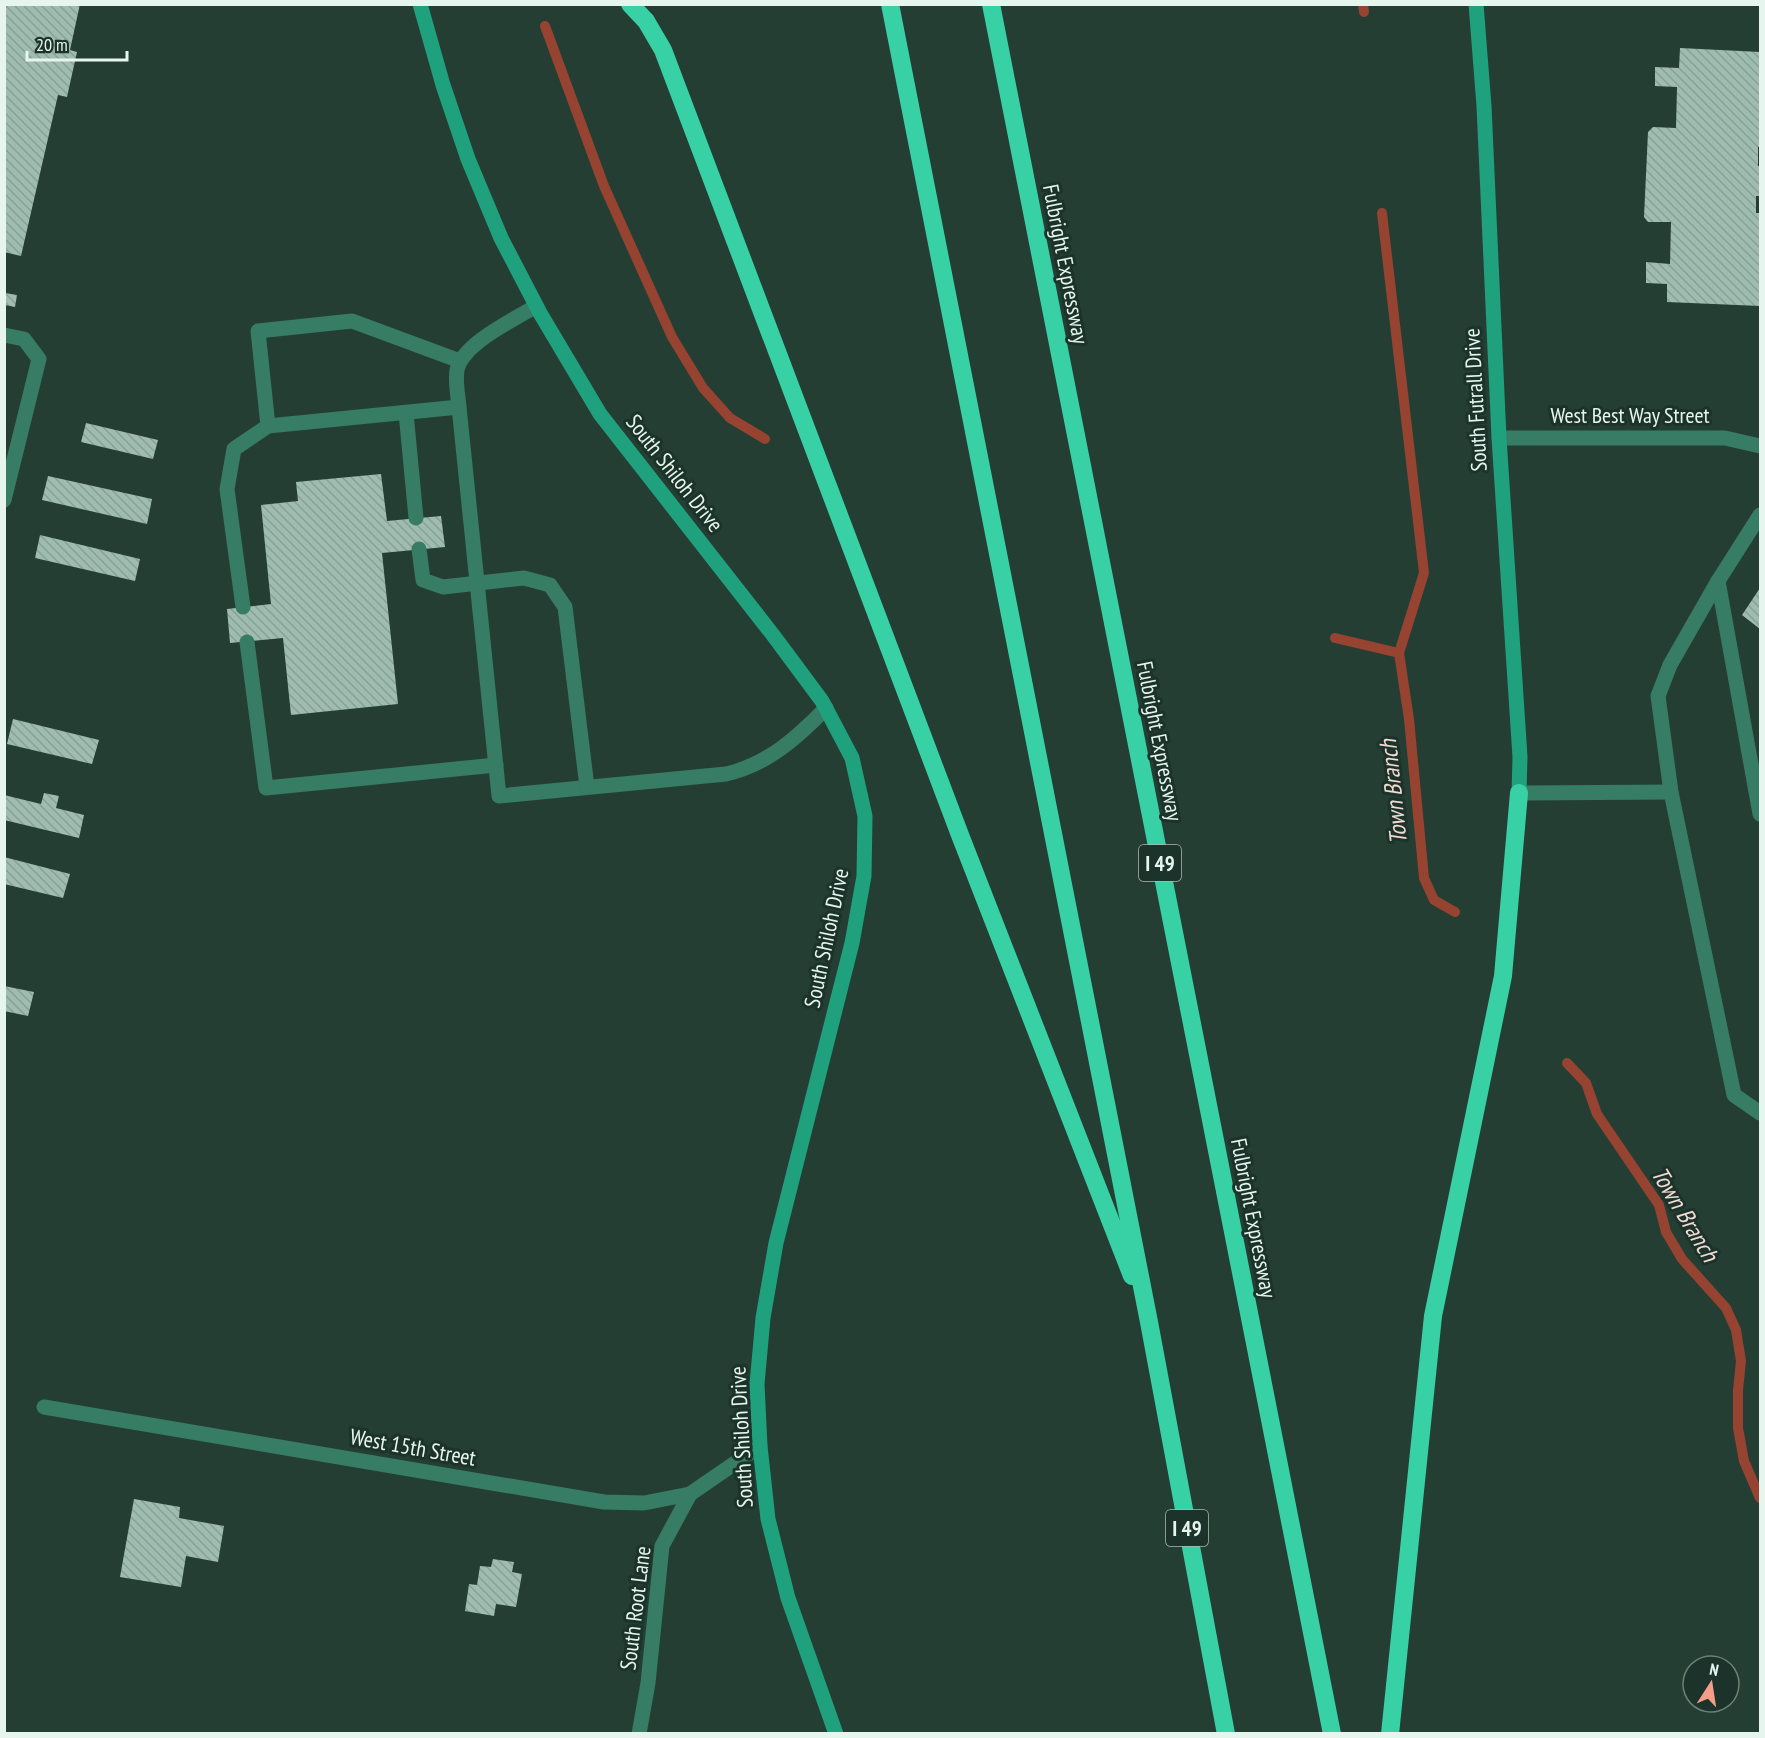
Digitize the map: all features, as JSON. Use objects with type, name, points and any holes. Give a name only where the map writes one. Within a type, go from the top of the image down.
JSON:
[{"type":"highway","points":[[630,4],[646,21],[663,50],[960,835],[1149,1322]]},
{"type":"highway","name":"I 49","points":[[890,4],[1149,1322],[1226,1734]]},
{"type":"highway","name":"Fulbright Expressway","points":[[991,4],[1332,1734]]},
{"type":"highway","points":[[1390,1734],[1433,1316],[1503,976],[1519,793]]},
{"type":"street","name":"South Shiloh Drive","points":[[420,4],[443,85],[468,159],[501,237],[536,306],[600,414],[773,635],[826,708],[852,758],[858,781],[865,816],[864,876],[852,943],[774,1254],[763,1318],[757,1384],[760,1446],[768,1519],[788,1598],[836,1734]]},
{"type":"street","name":"South Futrall Drive","points":[[1476,4],[1484,106],[1499,438],[1520,757],[1519,793]]},
{"type":"street","points":[[536,306],[471,347],[460,361],[456,382],[499,796],[726,774],[742,770],[764,760],[782,748],[826,708]]},
{"type":"street","points":[[268,426],[258,331],[352,321],[460,361]]},
{"type":"street","points":[[4,334],[24,339],[39,359],[4,501]]},
{"type":"street","points":[[243,607],[227,489],[234,449],[268,426],[459,407]]},
{"type":"street","points":[[405,413],[416,518]]},
{"type":"street","name":"West Best Way Street","points":[[1499,438],[1725,438],[1761,446]]},
{"type":"street","points":[[1761,515],[1718,581],[1670,665],[1658,696],[1671,792],[1734,1095],[1761,1113]]},
{"type":"street","points":[[419,549],[423,580],[443,587],[524,578],[550,585],[565,607],[587,788]]},
{"type":"street","points":[[1718,581],[1761,814]]},
{"type":"street","points":[[247,642],[266,788],[496,765]]},
{"type":"street","points":[[1519,793],[1671,792]]},
{"type":"street","name":"West 15th Street","points":[[44,1407],[604,1502],[644,1503],[690,1494],[760,1446]]},
{"type":"street","name":"South Root Lane","points":[[639,1734],[648,1683],[662,1546],[690,1494]]},
{"type":"building","points":[[4,4],[80,4],[70,50],[77,52],[67,97],[58,95],[21,256],[4,252]]},
{"type":"building","points":[[1680,48],[1760,52],[1758,166],[1760,166],[1760,196],[1756,196],[1756,213],[1760,213],[1760,306],[1667,302],[1667,284],[1646,283],[1646,262],[1670,264],[1671,222],[1648,222],[1644,217],[1648,132],[1653,127],[1676,128],[1677,87],[1655,86],[1655,67],[1679,68]]},
{"type":"building","points":[[5,293],[17,295],[15,307],[5,305]]},
{"type":"building","points":[[86,423],[158,440],[153,459],[81,442]]},
{"type":"building","points":[[381,474],[387,521],[441,516],[445,547],[382,553],[398,704],[291,715],[283,638],[230,643],[227,609],[271,604],[261,505],[298,501],[296,482]]},
{"type":"building","points":[[48,476],[152,499],[147,524],[42,500]]},
{"type":"building","points":[[40,535],[140,559],[135,581],[35,558]]},
{"type":"building","points":[[1760,588],[1760,629],[1742,615]]},
{"type":"building","points":[[13,719],[99,740],[92,764],[7,744]]},
{"type":"building","points":[[44,793],[59,796],[56,808],[84,815],[79,838],[4,820],[4,795],[41,804]]},
{"type":"building","points":[[4,857],[70,874],[63,898],[4,884]]},
{"type":"building","points":[[4,986],[34,992],[28,1016],[4,1011]]},
{"type":"building","points":[[134,1499],[180,1507],[179,1518],[224,1526],[218,1562],[186,1556],[181,1587],[120,1577]]},
{"type":"building","points":[[493,1559],[514,1562],[512,1572],[522,1574],[516,1607],[496,1604],[494,1616],[465,1611],[469,1584],[477,1585],[480,1566],[491,1567]]},
{"type":"waterway","points":[[1363,4],[1364,12]]},
{"type":"waterway","points":[[545,26],[604,186],[672,337],[703,388],[730,418],[765,439]]},
{"type":"waterway","points":[[1382,213],[1424,573],[1399,653],[1409,719],[1424,878],[1434,900],[1455,912]]},
{"type":"waterway","points":[[1335,638],[1399,653]]},
{"type":"waterway","name":"Town Branch","points":[[1567,1063],[1586,1083],[1597,1114],[1659,1205],[1666,1232],[1682,1259],[1726,1308],[1736,1330],[1741,1361],[1738,1428],[1744,1461],[1760,1498]]}]
